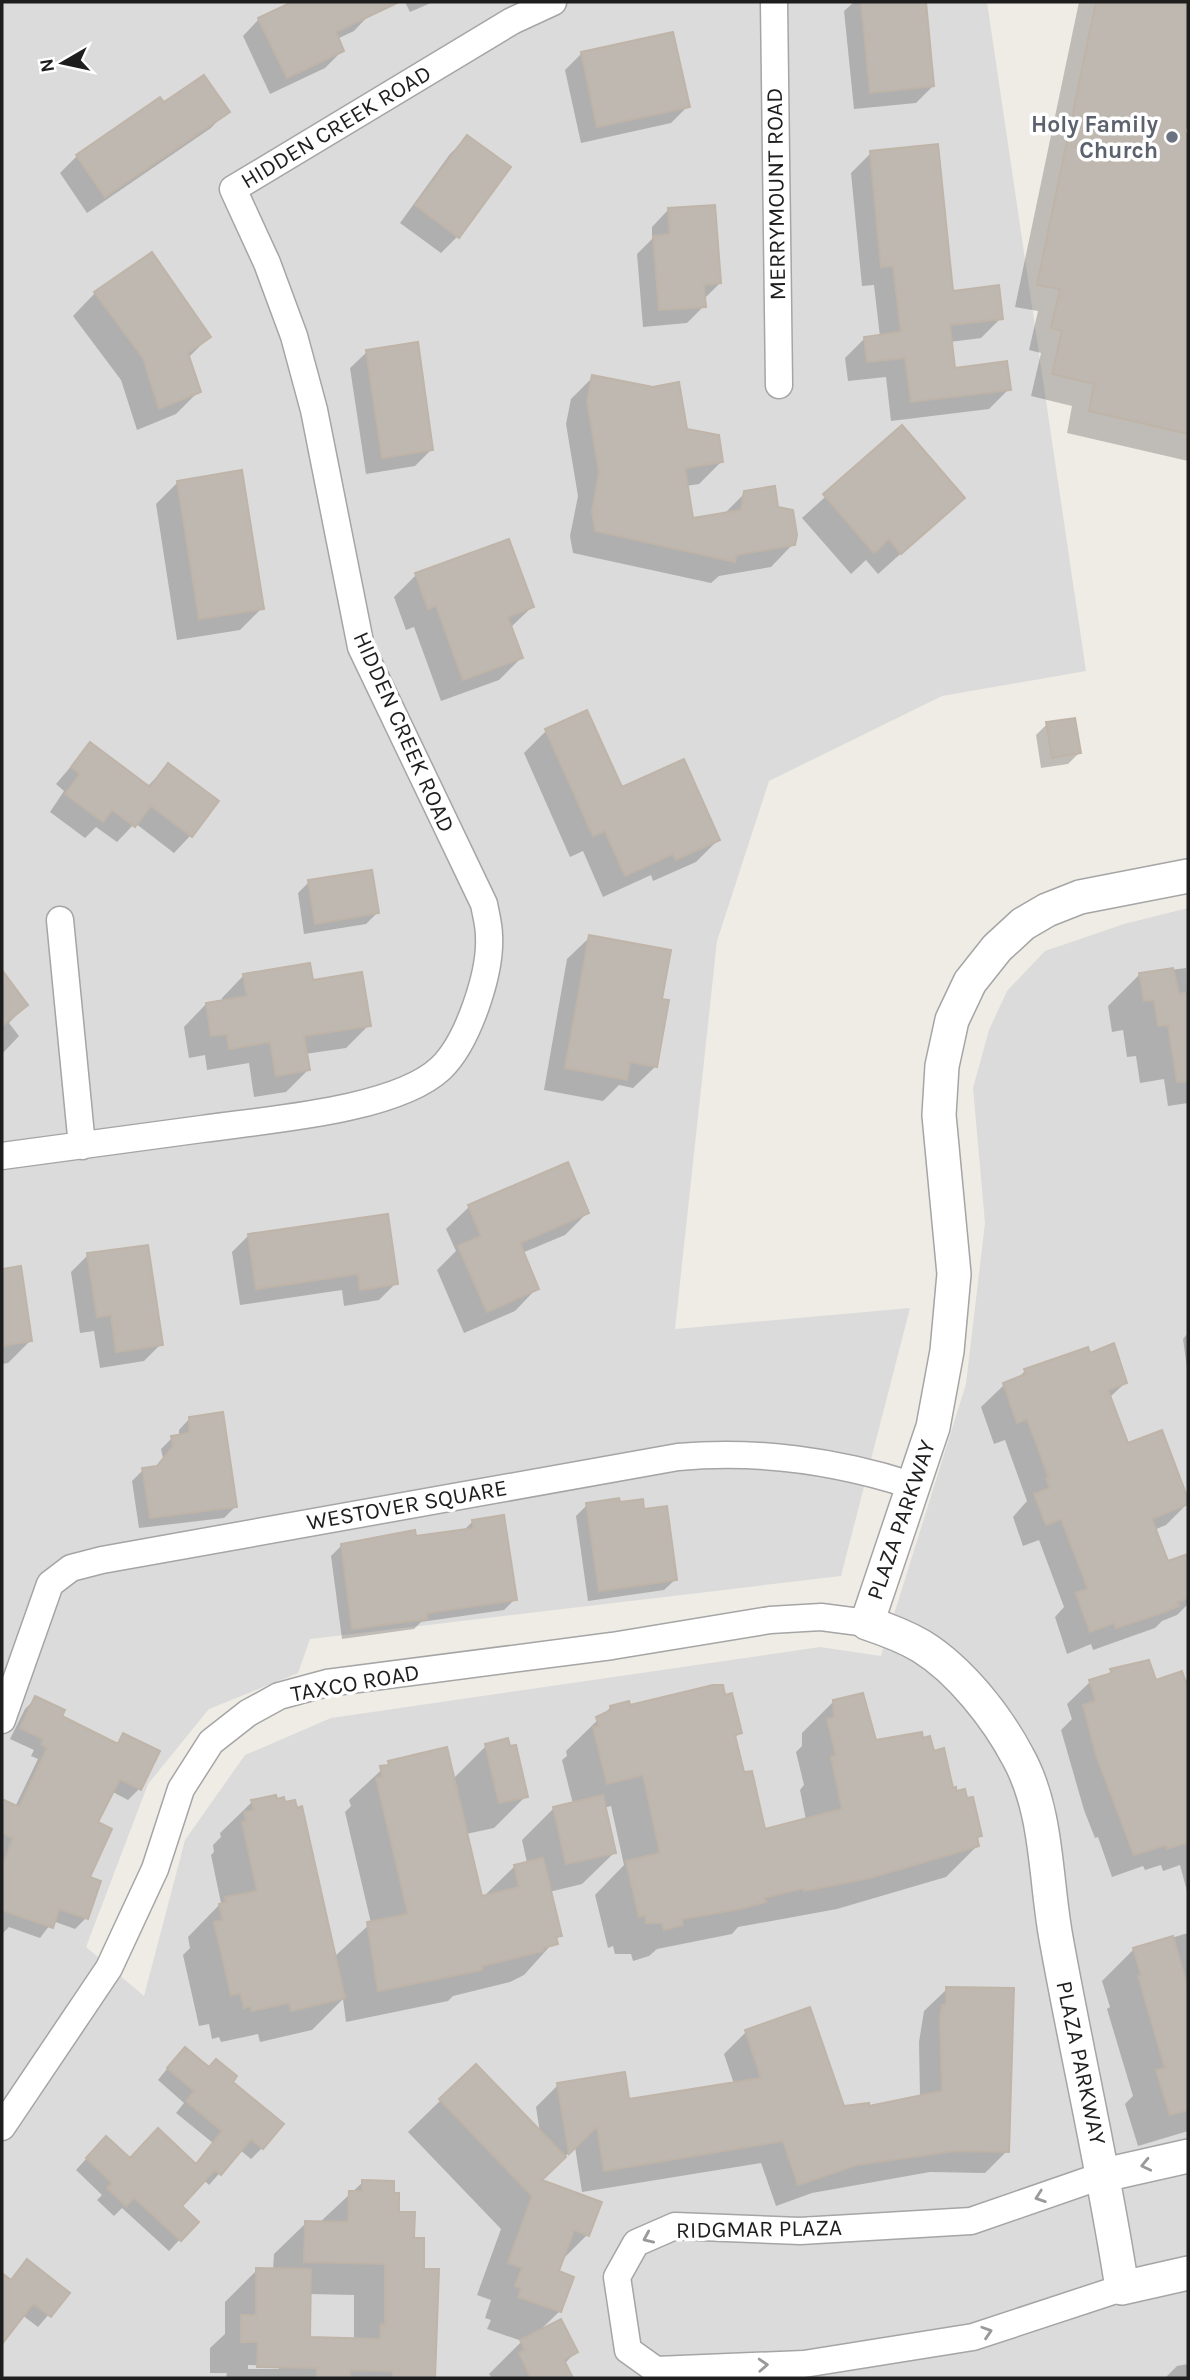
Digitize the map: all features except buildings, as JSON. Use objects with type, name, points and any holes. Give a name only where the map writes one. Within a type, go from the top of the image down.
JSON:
[{"type":"street","name":"HIDDEN CREEK ROAD","points":[[2,1156],[286,1117],[372,1101],[408,1088],[440,1070],[455,1052],[484,984],[489,937],[484,904],[360,647],[314,410],[294,336],[267,263],[233,189],[512,21],[553,2]]},
{"type":"street","name":"MERRYMOUNT ROAD","points":[[774,2],[779,385]]},
{"type":"street","name":"PLAZA PARKWAY","points":[[1122,2288],[1104,2175],[1072,2029],[1036,1796],[1001,1729],[970,1689],[922,1646],[867,1623],[911,1485],[933,1427],[947,1351],[954,1274],[939,1115],[942,1066],[952,1020],[978,971],[997,948],[1023,924],[1047,910],[1080,897],[1188,876]]},
{"type":"street","points":[[60,920],[82,1146]]},
{"type":"street","name":"WESTOVER SQUARE","points":[[2,1720],[50,1584],[71,1568],[92,1562],[689,1456],[723,1453],[857,1467],[911,1485]]},
{"type":"street","name":"TAXCO ROAD","points":[[2,2127],[108,1968],[155,1869],[181,1789],[211,1742],[248,1713],[279,1696],[327,1682],[612,1646],[770,1620],[821,1617],[867,1623]]},
{"type":"street","name":"RIDGMAR PLAZA","points":[[1188,2156],[1104,2175],[971,2221],[800,2231],[675,2226],[636,2243],[617,2277],[628,2350],[656,2370],[804,2364],[973,2337],[1122,2288],[1188,2273]]},
{"type":"shaded area","points":[[2,2],[987,2],[1086,671],[942,696],[769,781],[717,941],[675,1329],[910,1308],[841,1576],[310,1639],[298,1673],[209,1709],[148,1784],[86,1947],[144,1996],[185,1840],[245,1755],[331,1718],[820,1647],[881,1656],[966,1384],[985,1223],[973,1088],[989,1030],[1007,991],[1045,951],[1124,924],[1188,908],[1188,2378],[2,2378]]},
{"type":"place","name":"Holy Family Church","points":[[1172,137]]}]
